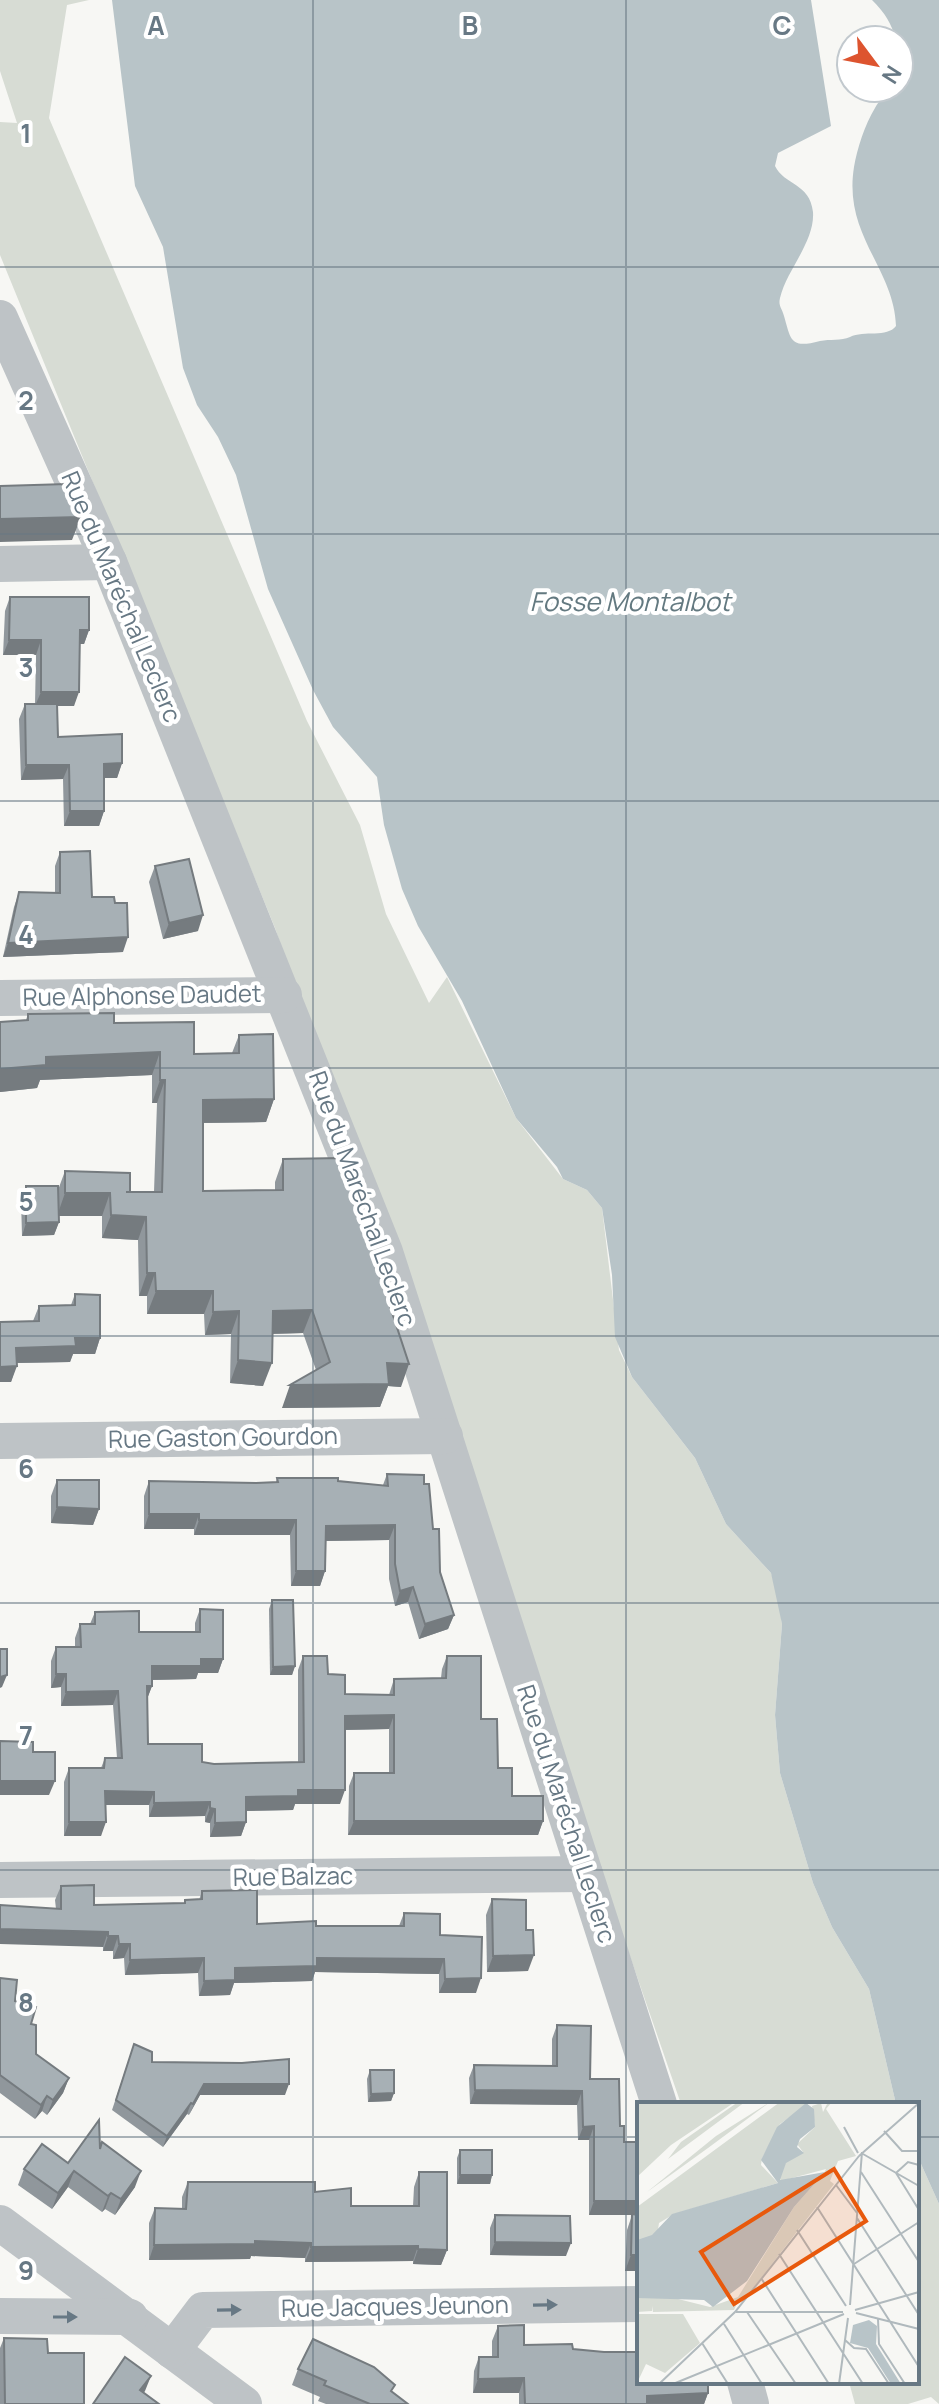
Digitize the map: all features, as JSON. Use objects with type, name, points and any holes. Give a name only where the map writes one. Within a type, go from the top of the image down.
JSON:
[{"type":"street","name":"Rue du Maréchal Leclerc","points":[[0,318],[109,562],[385,1252],[658,2102]]},
{"type":"street","points":[[0,564],[109,562]]},
{"type":"street","name":"Rue Alphonse Daudet","points":[[0,998],[284,995]]},
{"type":"street","name":"Rue Gaston Gourdon","points":[[0,1441],[445,1436]]},
{"type":"street","name":"Rue Balzac","points":[[0,1880],[585,1874]]},
{"type":"street","points":[[0,2223],[244,2404]]},
{"type":"street","name":"Rue Jacques Jeunon","points":[[172,2351],[203,2310],[637,2304]]},
{"type":"street","points":[[0,2316],[130,2317]]},
{"type":"street","points":[[746,2384],[751,2404]]},
{"type":"shaded area","points":[[0,0],[89,0],[67,5],[49,118],[307,721],[360,825],[386,914],[429,1003],[447,977],[516,1118],[563,1179],[587,1190],[602,1208],[619,1350],[632,1377],[695,1458],[726,1524],[771,1573],[778,1593],[782,1624],[775,1715],[780,1773],[813,1883],[832,1927],[869,1989],[896,2102],[680,2102],[275,928],[0,255],[0,122],[17,123],[0,71]]},
{"type":"shaded area","points":[[919,2159],[939,2204],[939,2404],[931,2397],[908,2404],[855,2404],[850,2384],[919,2384]]},
{"type":"water","name":"Fosse Montalbot","points":[[112,0],[811,0],[831,126],[778,153],[775,166],[807,195],[813,212],[810,234],[784,287],[780,305],[791,337],[797,343],[887,332],[896,326],[893,305],[856,212],[854,167],[868,121],[878,104],[915,104],[915,24],[890,24],[872,0],[939,0],[939,2204],[919,2159],[919,2102],[896,2102],[869,1989],[832,1927],[813,1883],[780,1773],[775,1715],[782,1624],[771,1573],[726,1524],[695,1458],[632,1377],[615,1337],[612,1275],[602,1208],[587,1190],[563,1179],[557,1167],[516,1118],[462,1001],[418,926],[402,889],[384,825],[377,777],[333,727],[313,690],[268,589],[236,475],[218,437],[197,405],[183,368],[163,247],[135,186]]},
{"type":"building","points":[[67,484],[81,517],[0,519],[0,486]]},
{"type":"building","points":[[10,597],[89,597],[89,630],[80,630],[79,692],[41,692],[41,640],[9,640]]},
{"type":"building","points":[[25,704],[57,704],[58,737],[122,734],[122,763],[104,764],[104,811],[70,811],[69,765],[26,765]]},
{"type":"building","points":[[90,851],[92,897],[114,897],[115,903],[127,903],[128,937],[8,943],[19,892],[60,893],[60,852]]},
{"type":"building","points":[[189,859],[203,915],[169,923],[155,866]]},
{"type":"building","points":[[114,1013],[114,1023],[194,1022],[194,1054],[239,1053],[239,1035],[273,1034],[274,1099],[203,1100],[203,1191],[283,1190],[283,1159],[341,1158],[409,1364],[387,1363],[389,1384],[290,1385],[330,1362],[312,1310],[273,1311],[272,1363],[238,1360],[239,1311],[213,1312],[213,1291],[156,1291],[155,1273],[147,1273],[146,1217],[111,1215],[110,1193],[65,1193],[65,1171],[130,1173],[130,1192],[162,1192],[165,1080],[160,1080],[160,1052],[46,1057],[46,1065],[0,1069],[0,1022],[28,1020],[28,1014]]},
{"type":"building","points":[[26,1186],[58,1186],[59,1222],[26,1223]]},
{"type":"building","points":[[75,1294],[100,1295],[100,1338],[75,1338],[76,1346],[16,1348],[17,1366],[0,1367],[0,1322],[39,1321],[39,1306],[75,1305]]},
{"type":"building","points":[[387,1474],[424,1475],[424,1484],[429,1484],[433,1529],[439,1529],[440,1572],[454,1615],[425,1624],[413,1587],[400,1591],[395,1564],[395,1525],[326,1526],[325,1571],[296,1571],[296,1520],[199,1520],[199,1514],[149,1514],[149,1481],[256,1483],[278,1482],[277,1478],[338,1478],[338,1481],[388,1486]]},
{"type":"building","points":[[57,1480],[99,1480],[99,1509],[57,1507]]},
{"type":"building","points":[[272,1600],[293,1600],[295,1666],[273,1667]]},
{"type":"building","points":[[200,1609],[223,1610],[223,1659],[201,1659],[201,1666],[152,1666],[152,1686],[147,1686],[148,1744],[202,1744],[202,1762],[214,1764],[304,1762],[303,1656],[327,1656],[328,1674],[345,1675],[345,1694],[394,1695],[394,1679],[446,1678],[447,1656],[481,1656],[481,1719],[497,1719],[498,1768],[512,1768],[512,1796],[543,1796],[543,1821],[354,1821],[354,1773],[394,1773],[394,1715],[345,1716],[345,1790],[298,1790],[298,1796],[246,1797],[246,1822],[215,1823],[215,1809],[210,1808],[210,1802],[154,1803],[154,1792],[105,1791],[106,1822],[69,1822],[69,1768],[104,1768],[105,1758],[122,1758],[118,1691],[66,1692],[66,1674],[56,1674],[56,1647],[81,1647],[80,1624],[95,1624],[95,1612],[139,1611],[139,1632],[200,1632]]},
{"type":"building","points":[[0,1649],[7,1649],[7,1675],[0,1677]]},
{"type":"building","points":[[0,1741],[33,1742],[33,1752],[55,1752],[55,1781],[0,1781]]},
{"type":"building","points":[[94,1885],[94,1905],[185,1903],[185,1900],[202,1899],[202,1891],[257,1890],[257,1924],[316,1921],[316,1926],[404,1926],[404,1913],[440,1914],[440,1935],[482,1937],[481,1978],[445,1979],[444,1959],[317,1958],[317,1966],[235,1968],[235,1980],[204,1981],[204,1958],[130,1960],[130,1944],[119,1944],[118,1936],[108,1936],[108,1932],[0,1929],[0,1905],[61,1909],[61,1886]]},
{"type":"building","points":[[492,1899],[526,1900],[526,1930],[533,1930],[534,1955],[493,1956]]},
{"type":"building","points":[[0,1978],[17,1980],[15,2001],[36,2007],[31,2024],[36,2025],[36,2054],[69,2078],[53,2100],[47,2096],[41,2105],[0,2075]]},
{"type":"building","points":[[557,2025],[591,2026],[590,2079],[619,2079],[620,2126],[624,2126],[624,2142],[637,2142],[637,2201],[594,2201],[594,2126],[583,2127],[582,2091],[475,2090],[474,2065],[557,2066]]},
{"type":"building","points":[[134,2044],[152,2052],[152,2062],[242,2063],[289,2059],[289,2084],[204,2084],[193,2104],[167,2136],[116,2100]]},
{"type":"building","points":[[370,2070],[394,2070],[394,2093],[371,2094]]},
{"type":"building","points":[[99,2120],[100,2149],[102,2142],[141,2171],[121,2199],[111,2193],[108,2196],[74,2171],[58,2193],[24,2169],[42,2144],[68,2163]]},
{"type":"building","points":[[460,2150],[492,2150],[492,2175],[460,2175]]},
{"type":"building","points":[[419,2172],[447,2172],[447,2250],[418,2249],[418,2246],[311,2247],[311,2243],[255,2241],[255,2244],[154,2245],[155,2208],[186,2209],[188,2182],[315,2182],[315,2192],[351,2188],[351,2206],[419,2206]]},
{"type":"building","points":[[632,2214],[637,2215],[637,2255],[631,2255]]},
{"type":"building","points":[[495,2215],[570,2216],[571,2243],[495,2242]]},
{"type":"building","points":[[524,2325],[524,2345],[572,2344],[573,2349],[637,2352],[637,2384],[708,2384],[708,2393],[647,2396],[647,2404],[525,2404],[524,2378],[478,2379],[479,2357],[498,2357],[498,2326]]},
{"type":"building","points":[[4,2338],[47,2339],[48,2353],[84,2353],[84,2404],[5,2404]]},
{"type":"building","points":[[313,2339],[374,2367],[395,2385],[391,2391],[408,2404],[370,2404],[324,2385],[326,2381],[298,2369]]},
{"type":"building","points":[[125,2357],[151,2376],[140,2390],[159,2404],[93,2404]]}]
